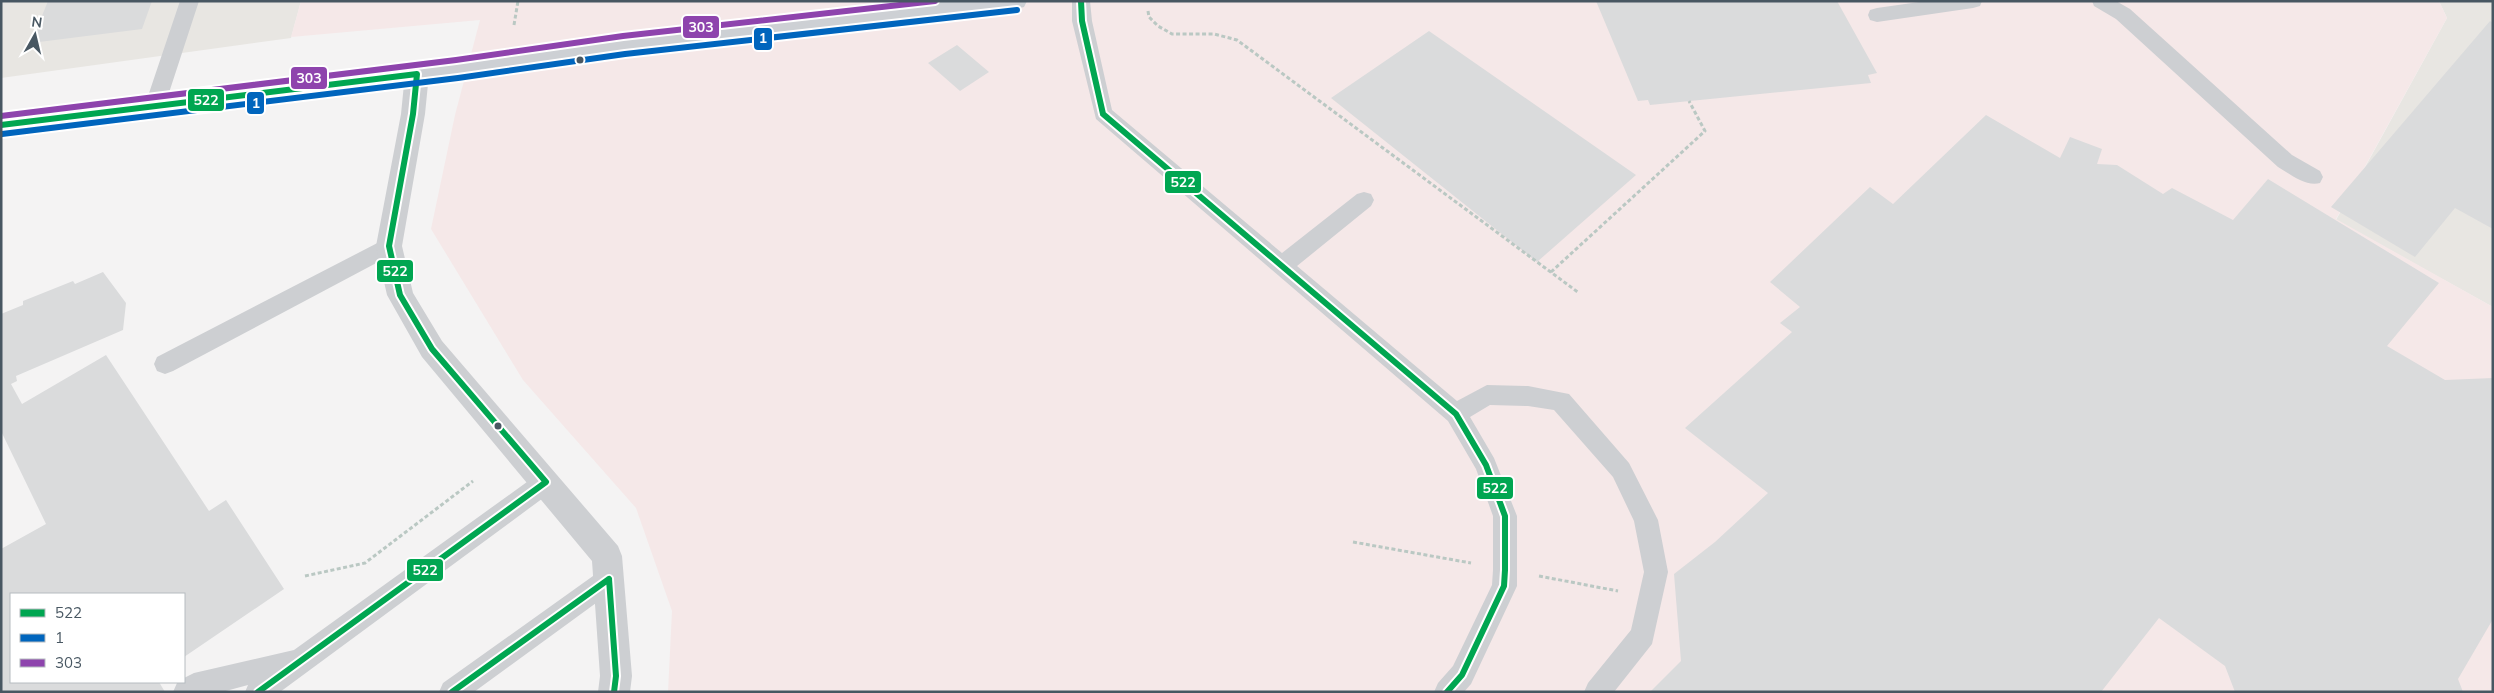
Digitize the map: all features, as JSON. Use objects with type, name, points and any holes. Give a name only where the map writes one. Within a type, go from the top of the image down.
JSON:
[{"type":"street","points":[[1,125],[154,108],[624,46],[1016,1]]},
{"type":"street","points":[[417,74],[413,114],[389,246],[400,295],[432,349],[607,556],[616,676],[614,692]]},
{"type":"lane","points":[[154,108],[190,1]]},
{"type":"lane","points":[[1081,1],[1082,21],[1103,114],[1456,414],[1486,465],[1504,516],[1504,586],[1462,675],[1447,692]]},
{"type":"lane","points":[[1878,15],[1973,1]]},
{"type":"lane","points":[[2100,1],[2123,14],[2285,161],[2313,177]]},
{"type":"lane","points":[[1282,265],[1364,200]]},
{"type":"lane","points":[[165,364],[389,246]]},
{"type":"lane","points":[[1456,414],[1487,395],[1528,396],[1561,401],[1621,470],[1642,511],[1646,520],[1656,572],[1643,635],[1597,692]]},
{"type":"lane","points":[[258,692],[546,482]]},
{"type":"lane","points":[[452,692],[609,579]]},
{"type":"lane","points":[[186,692],[194,686],[303,659]]},
{"type":"path","points":[[514,25],[518,1]]},
{"type":"path","points":[[1148,11],[1149,17],[1154,23],[1170,35],[1213,34],[1237,40],[1579,293]]},
{"type":"path","points":[[1551,272],[1705,131],[1688,101]]},
{"type":"path","points":[[305,576],[365,562],[473,481]]},
{"type":"shaded area","points":[[1,1],[301,1],[291,38],[1,78]]},
{"type":"shaded area","points":[[301,1],[2439,1],[2447,18],[2336,219],[2493,307],[2493,692],[668,692],[672,611],[636,508],[523,380],[431,229],[455,115],[480,20],[291,37]]},
{"type":"shaded area","points":[[2439,1],[2493,1],[2493,307],[2336,220],[2447,18]]},
{"type":"building","points":[[48,1],[152,1],[142,29],[31,43]]},
{"type":"building","points":[[1596,1],[1837,1],[1877,73],[1868,75],[1871,83],[1650,105],[1648,100],[1638,101]]},
{"type":"building","points":[[2490,21],[2493,23],[2493,229],[2455,208],[2415,257],[2331,207]]},
{"type":"building","points":[[1429,31],[1636,175],[1537,262],[1331,98]]},
{"type":"building","points":[[957,45],[989,72],[960,91],[928,63]]},
{"type":"building","points":[[1986,115],[2060,158],[2070,137],[2102,149],[2097,164],[2117,165],[2163,194],[2172,188],[2233,220],[2268,179],[2439,283],[2387,346],[2445,380],[2493,378],[2493,619],[2458,679],[2463,692],[2235,692],[2225,666],[2159,618],[2101,692],[1650,692],[1681,661],[1674,574],[1715,542],[1768,493],[1685,428],[1792,332],[1780,323],[1800,307],[1770,282],[1870,187],[1893,204]]},
{"type":"building","points":[[103,272],[126,303],[123,330],[16,376],[17,381],[11,384],[22,404],[106,355],[209,511],[226,500],[284,589],[185,656],[185,593],[10,593],[10,683],[160,683],[165,692],[1,692],[1,549],[46,524],[1,431],[1,314],[23,305],[23,301],[73,281],[75,284]]},
{"type":"transit line","name":"303","points":[[1,116],[456,60],[623,36],[935,1]]},
{"type":"transit line","name":"522","points":[[1081,1],[1082,21],[1103,114],[1456,414],[1486,465],[1505,516],[1504,586],[1462,675],[1447,692]]},
{"type":"transit line","name":"1","points":[[2,134],[458,78],[625,54],[1017,10]]},
{"type":"transit line","name":"522","points":[[1,125],[417,74],[413,114],[389,246],[400,295],[432,349],[546,482],[258,692]]},
{"type":"transit line","name":"522","points":[[609,579],[616,676],[614,692]]},
{"type":"transit line","name":"522","points":[[452,692],[609,579]]}]
